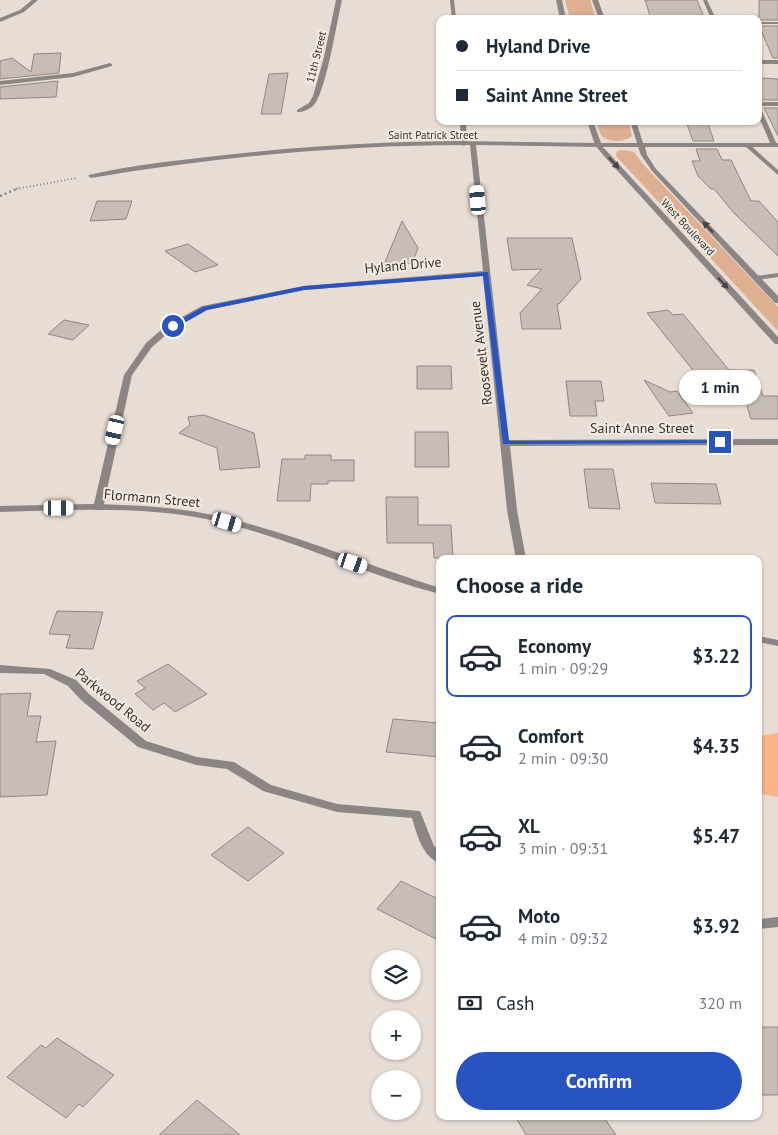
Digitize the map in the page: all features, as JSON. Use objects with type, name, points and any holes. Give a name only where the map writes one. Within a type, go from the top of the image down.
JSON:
[{"type":"street","points":[[0,20],[22,11],[36,0]]},
{"type":"street","name":"11th Street","points":[[299,110],[311,104],[316,96],[327,57],[339,0]]},
{"type":"street","points":[[559,0],[562,15]]},
{"type":"street","points":[[595,0],[601,15]]},
{"type":"street","points":[[762,62],[778,62]]},
{"type":"street","points":[[0,83],[73,75],[110,65]]},
{"type":"street","name":"West Boulevard","points":[[591,125],[598,145],[778,342]]},
{"type":"street","name":"West Boulevard","points":[[634,125],[640,145],[654,170],[778,301]]},
{"type":"street","name":"Roosevelt Avenue","points":[[468,144],[486,274],[512,510],[520,555]]},
{"type":"street","name":"Saint Patrick Street","points":[[91,176],[154,165],[254,154],[377,145],[776,145]]},
{"type":"street","name":"Hyland Drive","points":[[98,508],[128,375],[149,345],[181,321],[205,308],[304,288],[453,275],[486,274]]},
{"type":"street","points":[[756,278],[778,275]]},
{"type":"street","name":"Saint Anne Street","points":[[506,443],[778,442]]},
{"type":"street","name":"Flormann Street","points":[[0,509],[98,508],[143,509],[186,513],[227,522],[436,590]]},
{"type":"street","points":[[762,640],[778,643]]},
{"type":"street","name":"Parkwood Road","points":[[0,669],[46,670],[72,683],[85,697],[142,744],[166,753],[196,761],[230,765],[267,788],[337,808],[416,814],[429,848],[436,854]]},
{"type":"street","points":[[762,924],[778,922]]},
{"type":"lane","points":[[452,0],[454,15]]},
{"type":"lane","points":[[705,0],[712,15]]},
{"type":"lane","points":[[762,23],[778,23]]},
{"type":"lane","points":[[762,104],[778,104]]},
{"type":"lane","points":[[762,117],[776,145]]},
{"type":"lane","points":[[463,125],[468,144]]},
{"type":"lane","points":[[747,145],[778,173]]},
{"type":"path","points":[[0,196],[18,188],[91,176]]},
{"type":"shaded area","points":[[565,0],[590,0],[595,15],[569,15]]},
{"type":"shaded area","points":[[598,125],[629,125],[632,136],[626,140],[610,140],[603,137]]},
{"type":"shaded area","points":[[617,151],[634,152],[643,164],[778,307],[778,331],[616,156]]},
{"type":"shaded area","points":[[778,733],[778,797],[762,794],[762,736]]},
{"type":"building","points":[[645,0],[697,0],[703,15],[650,15]]},
{"type":"building","points":[[759,0],[778,0],[778,20],[762,20],[762,15],[759,15]]},
{"type":"building","points":[[762,26],[778,26],[778,58],[773,58],[762,33]]},
{"type":"building","points":[[61,53],[59,73],[0,79],[0,61],[12,58],[31,72],[34,54]]},
{"type":"building","points":[[288,73],[281,114],[261,114],[269,74]]},
{"type":"building","points":[[762,78],[778,79],[778,100],[762,100]]},
{"type":"building","points":[[58,81],[56,97],[0,99],[0,87]]},
{"type":"building","points":[[764,108],[778,108],[778,136]]},
{"type":"building","points":[[687,125],[708,125],[714,141],[693,141]]},
{"type":"building","points":[[696,149],[717,149],[722,160],[731,160],[751,201],[759,201],[778,222],[778,256],[734,213],[714,189],[711,189],[698,176],[692,161],[700,161]]},
{"type":"building","points":[[97,201],[132,201],[126,219],[90,221]]},
{"type":"building","points":[[402,221],[418,248],[412,264],[385,262]]},
{"type":"building","points":[[507,238],[572,238],[581,279],[557,304],[561,329],[522,329],[520,313],[542,289],[527,285],[542,269],[512,270]]},
{"type":"building","points":[[188,244],[218,265],[195,272],[165,251]]},
{"type":"building","points":[[668,310],[673,315],[683,314],[729,370],[754,370],[763,396],[778,396],[778,419],[751,419],[744,396],[716,399],[647,313]]},
{"type":"building","points":[[64,320],[89,325],[73,340],[48,334]]},
{"type":"building","points":[[417,366],[451,366],[452,389],[417,389]]},
{"type":"building","points":[[644,380],[670,392],[677,391],[693,413],[669,416]]},
{"type":"building","points":[[566,381],[601,381],[604,401],[595,401],[597,416],[570,416]]},
{"type":"building","points":[[204,415],[254,433],[260,467],[220,470],[217,448],[179,433],[190,425],[188,417]]},
{"type":"building","points":[[415,432],[448,432],[449,467],[415,467]]},
{"type":"building","points":[[305,455],[331,455],[331,460],[354,460],[354,481],[328,481],[328,484],[311,484],[310,501],[277,501],[282,459],[305,459]]},
{"type":"building","points":[[584,469],[613,469],[620,509],[589,508]]},
{"type":"building","points":[[651,483],[716,484],[721,504],[655,503]]},
{"type":"building","points":[[386,497],[418,497],[418,525],[451,525],[453,555],[436,555],[436,558],[434,558],[433,543],[387,543]]},
{"type":"building","points":[[57,611],[103,612],[93,649],[66,648],[70,635],[49,634]]},
{"type":"building","points":[[168,664],[207,694],[175,712],[164,703],[153,710],[135,694],[145,688],[137,681]]},
{"type":"building","points":[[31,693],[27,716],[41,716],[36,742],[56,741],[47,795],[0,797],[0,694]]},
{"type":"building","points":[[393,719],[436,723],[436,757],[386,752]]},
{"type":"building","points":[[248,827],[284,853],[248,881],[211,855]]},
{"type":"building","points":[[401,881],[436,898],[436,939],[377,909]]},
{"type":"building","points":[[762,1027],[778,1027],[778,1095],[762,1095]]},
{"type":"building","points":[[57,1038],[114,1075],[83,1107],[79,1104],[66,1118],[7,1077],[41,1045],[46,1048]]},
{"type":"building","points":[[197,1100],[240,1135],[159,1135]]},
{"type":"building","points":[[517,1120],[606,1120],[616,1135],[526,1135]]},
{"type":"route","points":[[173,326],[205,308],[304,288],[463,274],[486,274],[506,443],[720,442]]}]
